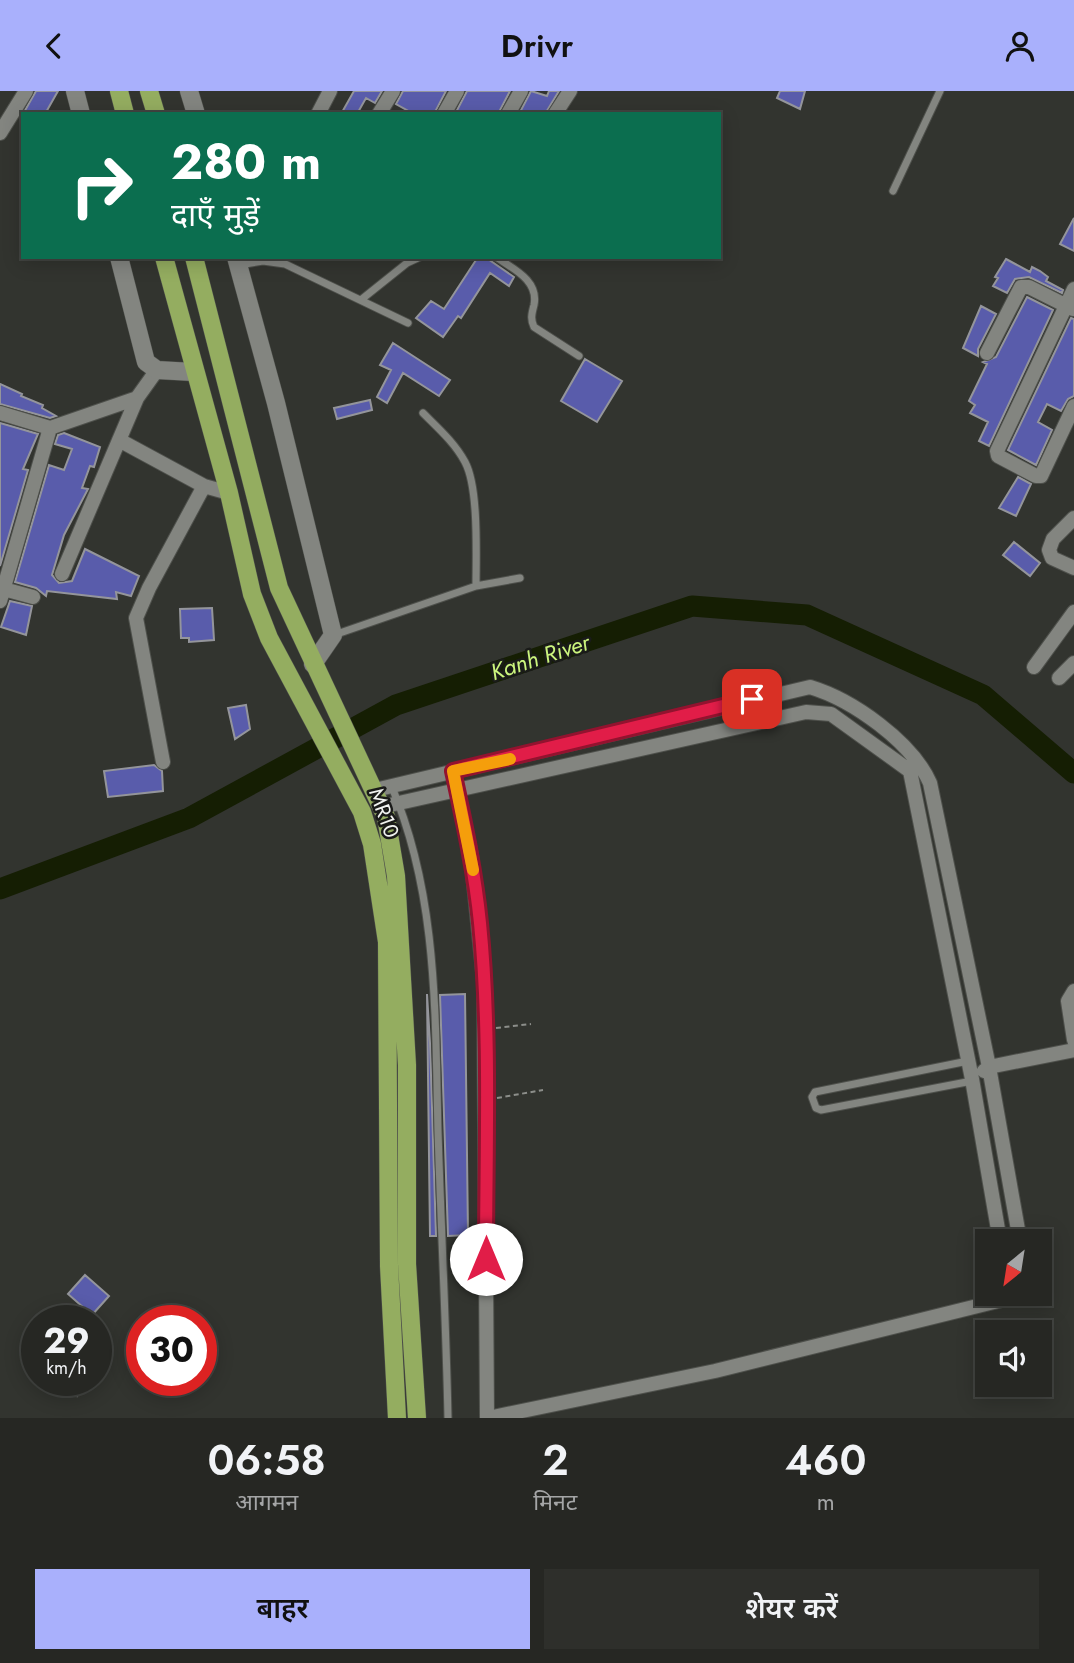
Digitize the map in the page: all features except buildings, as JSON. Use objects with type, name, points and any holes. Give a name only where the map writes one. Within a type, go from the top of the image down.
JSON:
[{"type":"main road","points":[[119,91],[124,112]]},
{"type":"main road","points":[[149,91],[155,112]]},
{"type":"main road","name":"MR10","points":[[165,259],[193,372],[229,493],[253,594],[270,638],[349,784],[372,844],[387,942],[398,1265],[417,1418]]},
{"type":"main road","name":"MR10","points":[[195,259],[279,588],[313,664],[367,772],[387,797],[396,876],[406,1052],[398,1265],[397,1418]]},
{"type":"street","points":[[0,133],[26,91]]},
{"type":"street","points":[[75,91],[80,112]]},
{"type":"street","points":[[189,91],[195,112]]},
{"type":"street","points":[[319,112],[330,91]]},
{"type":"street","points":[[380,112],[393,91]]},
{"type":"street","points":[[445,112],[457,91]]},
{"type":"street","points":[[509,112],[521,91]]},
{"type":"street","points":[[556,112],[570,91]]},
{"type":"street","points":[[120,259],[146,362],[157,370],[193,372]]},
{"type":"street","points":[[237,261],[276,403],[333,635],[313,664]]},
{"type":"street","points":[[987,353],[1021,287],[1029,287],[1070,308]]},
{"type":"street","points":[[1074,289],[1070,308],[998,451],[998,456],[1036,477],[1041,476],[1074,406]]},
{"type":"street","points":[[62,574],[137,398],[157,370]]},
{"type":"street","points":[[1,418],[50,428],[137,398]]},
{"type":"street","points":[[33,597],[1,593],[50,428]]},
{"type":"street","points":[[119,440],[205,485],[229,493]]},
{"type":"street","points":[[163,762],[136,618],[143,599],[205,485]]},
{"type":"street","points":[[1074,517],[1053,539],[1049,550],[1052,558],[1074,568]]},
{"type":"street","points":[[1034,667],[1074,613]]},
{"type":"street","points":[[1059,678],[1074,663]]},
{"type":"street","points":[[387,797],[453,771],[779,693],[810,687],[832,693],[911,752],[923,767],[930,783],[989,1067],[1018,1229]]},
{"type":"street","points":[[387,797],[457,792],[806,712],[831,714],[910,771],[972,1081],[998,1229]]},
{"type":"street","points":[[453,771],[471,855],[480,923],[485,1029],[488,1418],[715,1371],[975,1305]]},
{"type":"street","points":[[1074,991],[1068,1001],[1074,1040]]},
{"type":"street","points":[[968,1061],[989,1067],[1074,1050]]},
{"type":"street","points":[[972,1081],[989,1067]]},
{"type":"lane","points":[[893,191],[940,91]]},
{"type":"lane","points":[[362,299],[415,259]]},
{"type":"lane","points":[[499,259],[531,284],[535,292],[531,321],[534,327],[579,356]]},
{"type":"lane","points":[[237,261],[285,264],[408,323]]},
{"type":"lane","points":[[423,412],[452,442],[466,464],[476,543],[475,586]]},
{"type":"lane","points":[[333,635],[475,586],[520,578]]},
{"type":"lane","points":[[387,797],[422,890],[435,973],[448,1418]]},
{"type":"lane","points":[[968,1061],[815,1092],[812,1097],[816,1108],[821,1110],[972,1081]]},
{"type":"path","points":[[485,1029],[531,1024]]},
{"type":"path","points":[[486,1100],[543,1090]]},
{"type":"waterway","name":"Kanh River","points":[[0,889],[189,818],[396,705],[692,606],[807,615],[983,695],[1074,773]]},
{"type":"slow traffic","points":[[473,870],[453,771],[510,759]]},
{"type":"route","points":[[486,1259],[484,982],[471,855],[453,771],[536,754],[752,699]]}]
